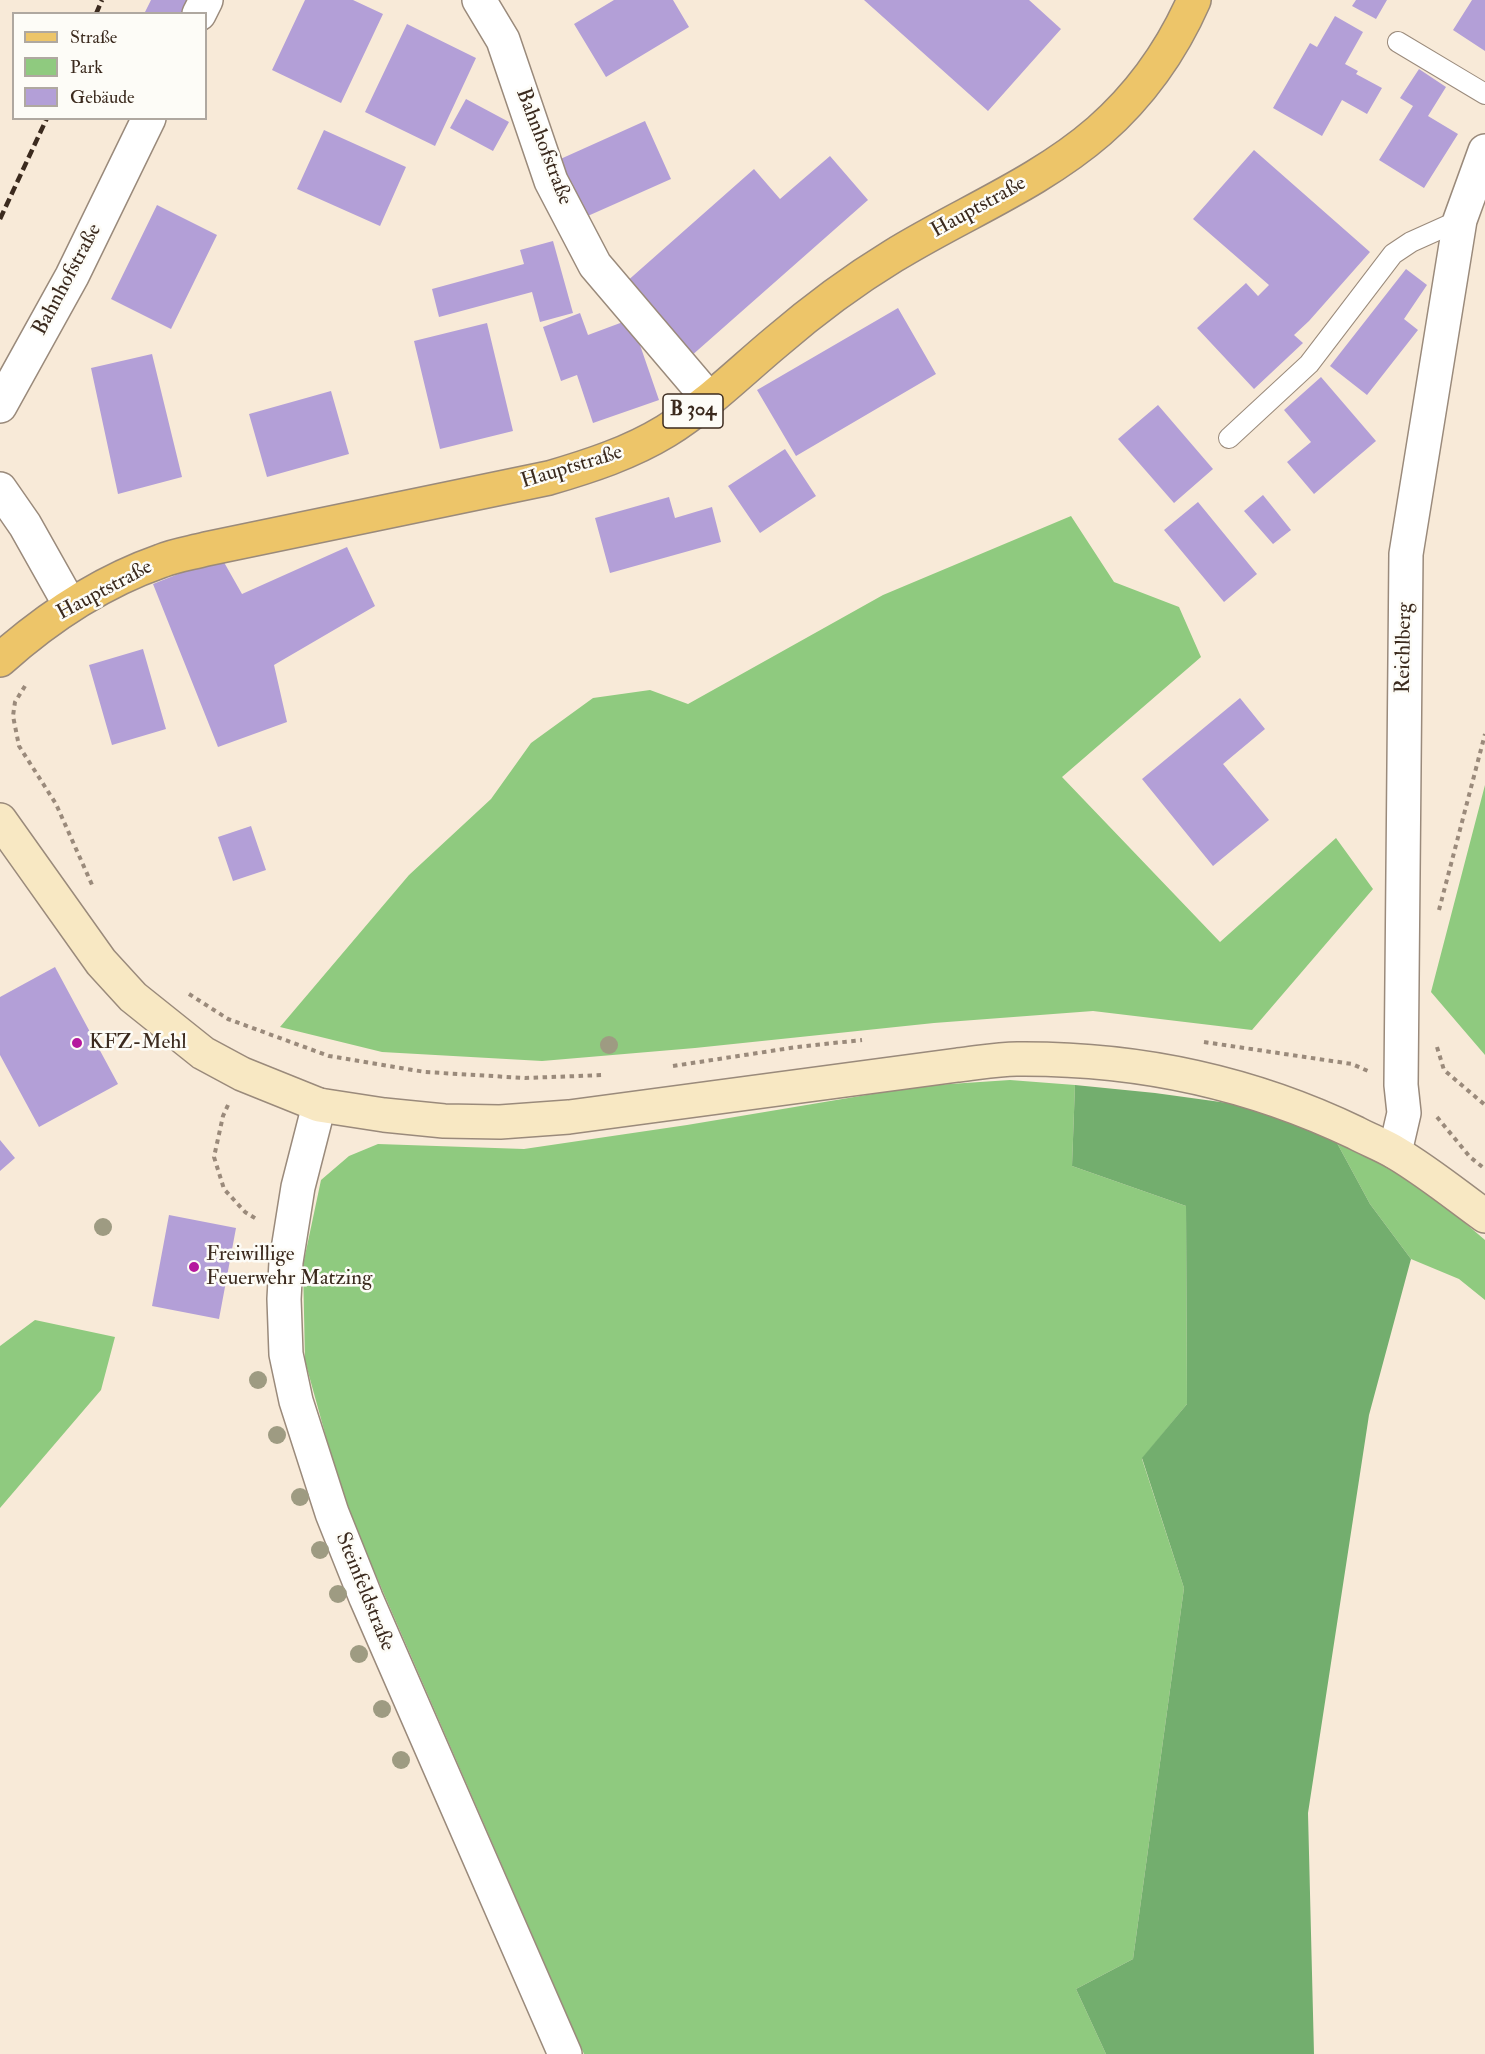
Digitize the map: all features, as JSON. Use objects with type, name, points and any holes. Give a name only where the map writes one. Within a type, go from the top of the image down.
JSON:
[{"type":"main road","name":"Hauptstraße","points":[[6,655],[70,605],[122,577],[162,560],[549,478],[593,465],[635,448],[668,430],[710,399],[777,340],[837,294],[884,262],[1037,176],[1073,153],[1101,130],[1132,98],[1160,63],[1181,29],[1194,0]]},
{"type":"main road","points":[[0,820],[101,962],[133,997],[203,1053],[291,1096],[319,1105],[414,1118],[500,1122],[569,1118],[969,1064],[1014,1059],[1081,1060],[1224,1083],[1287,1103],[1395,1152],[1438,1180],[1485,1216]]},
{"type":"street","name":"Bahnhofstraße","points":[[479,0],[503,40],[551,181],[595,265],[710,399]]},
{"type":"street","name":"Bahnhofstraße","points":[[0,406],[72,276],[147,120]]},
{"type":"street","name":"Reichlberg","points":[[1395,1152],[1404,1113],[1401,1085],[1406,554],[1460,220],[1485,151]]},
{"type":"street","points":[[0,489],[25,525],[70,605]]},
{"type":"street","name":"Steinfeldstraße","points":[[319,1105],[298,1187],[286,1262],[284,1299],[286,1354],[296,1401],[332,1514],[366,1598],[565,2054]]},
{"type":"lane","points":[[1398,42],[1485,94]]},
{"type":"lane","points":[[1229,438],[1309,364],[1393,254],[1411,242],[1460,220]]},
{"type":"path","points":[[6,655],[31,675],[15,702],[13,716],[19,746],[56,804],[95,892]]},
{"type":"path","points":[[1436,921],[1485,734]]},
{"type":"path","points":[[188,994],[228,1019],[260,1033],[328,1056],[425,1072],[525,1078],[613,1075]]},
{"type":"path","points":[[671,1066],[797,1047],[868,1040]]},
{"type":"path","points":[[1435,1040],[1444,1070],[1485,1105]]},
{"type":"path","points":[[1203,1042],[1352,1064],[1418,1092],[1470,1157],[1485,1169]]},
{"type":"path","points":[[242,1074],[223,1116],[214,1157],[225,1189],[245,1212],[267,1226],[291,1230]]},
{"type":"green space","points":[[1071,516],[1114,582],[1179,607],[1201,657],[1062,777],[1220,942],[1336,838],[1373,889],[1252,1030],[1093,1011],[934,1023],[695,1048],[542,1061],[382,1052],[280,1027],[409,875],[491,799],[531,743],[593,698],[650,690],[688,704],[883,595]]},
{"type":"green space","points":[[1485,785],[1485,1055],[1431,992]]},
{"type":"green space","points":[[1010,1080],[1075,1085],[1072,1166],[1186,1206],[1187,1404],[1142,1459],[1184,1588],[1133,1959],[1076,1989],[1106,2054],[584,2054],[344,1502],[305,1361],[303,1265],[321,1180],[349,1156],[378,1144],[524,1149],[687,1125],[920,1086]]},
{"type":"green space","points":[[1075,1085],[1235,1104],[1303,1127],[1337,1143],[1370,1204],[1411,1259],[1369,1415],[1308,1813],[1314,2054],[1106,2054],[1076,1989],[1133,1959],[1184,1588],[1142,1458],[1187,1404],[1186,1206],[1072,1166]]},
{"type":"green space","points":[[1337,1143],[1383,1164],[1451,1211],[1485,1240],[1485,1300],[1459,1279],[1411,1259],[1370,1204]]},
{"type":"green space","points":[[35,1320],[115,1337],[101,1390],[0,1508],[0,1346]]},
{"type":"building","points":[[151,0],[187,0],[182,12],[145,12]]},
{"type":"building","points":[[305,0],[353,0],[383,14],[341,103],[272,70]]},
{"type":"building","points":[[614,0],[673,0],[689,27],[606,77],[574,24]]},
{"type":"building","points":[[864,0],[1029,0],[1061,29],[988,111]]},
{"type":"building","points":[[1356,0],[1387,0],[1376,19],[1352,6]]},
{"type":"building","points":[[1472,0],[1485,0],[1485,51],[1453,30]]},
{"type":"building","points":[[1335,16],[1363,32],[1345,64],[1358,71],[1356,74],[1382,88],[1367,114],[1342,100],[1322,136],[1273,108],[1310,43],[1317,47]]},
{"type":"building","points":[[407,24],[476,58],[435,146],[365,112]]},
{"type":"building","points":[[1419,69],[1446,87],[1428,116],[1458,134],[1424,188],[1379,160],[1413,106],[1400,98]]},
{"type":"building","points":[[466,99],[509,122],[493,151],[450,128]]},
{"type":"building","points":[[645,121],[671,179],[581,219],[556,161]]},
{"type":"building","points":[[324,130],[406,167],[380,226],[297,189]]},
{"type":"building","points":[[1254,150],[1370,252],[1294,335],[1303,343],[1254,389],[1197,328],[1246,283],[1258,296],[1269,285],[1193,219]]},
{"type":"building","points":[[830,156],[868,200],[690,357],[625,283],[754,169],[780,199]]},
{"type":"building","points":[[157,205],[217,235],[171,329],[111,299]]},
{"type":"building","points":[[553,241],[573,313],[540,322],[532,292],[439,317],[432,289],[524,264],[520,250]]},
{"type":"building","points":[[1406,269],[1427,285],[1404,319],[1418,330],[1367,395],[1330,366]]},
{"type":"building","points":[[898,308],[936,374],[796,456],[757,390]]},
{"type":"building","points":[[580,313],[588,335],[631,319],[659,400],[593,423],[577,375],[561,381],[543,327]]},
{"type":"building","points":[[487,323],[513,431],[440,449],[414,341]]},
{"type":"building","points":[[152,354],[182,477],[118,494],[91,368]]},
{"type":"building","points":[[1321,377],[1376,441],[1314,494],[1287,462],[1311,442],[1284,410]]},
{"type":"building","points":[[331,391],[349,454],[267,477],[249,414]]},
{"type":"building","points":[[1158,405],[1213,469],[1174,503],[1118,439]]},
{"type":"building","points":[[785,449],[816,496],[760,533],[728,486]]},
{"type":"building","points":[[1263,495],[1291,530],[1273,544],[1244,511]]},
{"type":"building","points":[[669,497],[675,518],[712,507],[721,542],[610,573],[595,518]]},
{"type":"building","points":[[1198,502],[1257,574],[1224,602],[1164,530]]},
{"type":"building","points":[[347,547],[375,606],[274,665],[287,722],[218,747],[153,584],[221,557],[242,594]]},
{"type":"building","points":[[143,649],[166,729],[112,745],[89,665]]},
{"type":"building","points":[[1240,698],[1265,729],[1223,764],[1269,820],[1213,866],[1142,779]]},
{"type":"building","points":[[251,826],[266,870],[233,881],[218,837]]},
{"type":"building","points":[[55,967],[118,1084],[39,1127],[0,1055],[0,997]]},
{"type":"building","points":[[0,1140],[15,1158],[0,1171]]},
{"type":"building","name":"Freiwillige Feuerwehr Matzing","points":[[169,1215],[236,1228],[219,1319],[152,1306]]},
{"type":"railway","points":[[97,12],[102,0]]},
{"type":"railway","points":[[0,219],[46,120]]},
{"type":"place","name":"KFZ-Mehl","points":[[77,1043]]},
{"type":"place","name":"Freiwillige Feuerwehr Matzing","points":[[194,1267]]}]
